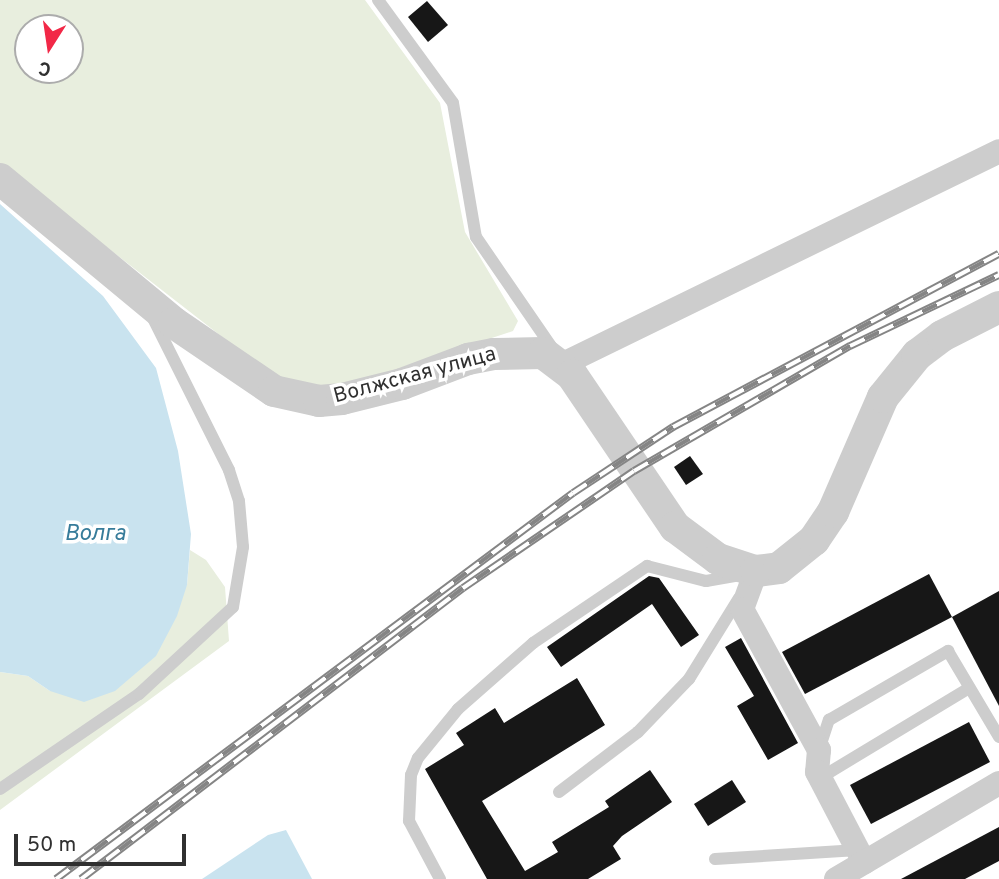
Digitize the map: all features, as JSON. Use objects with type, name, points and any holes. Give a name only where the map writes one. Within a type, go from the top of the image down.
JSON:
[{"type":"street","points":[[999,151],[563,364],[667,518],[696,546],[738,568],[756,571],[779,568],[814,540],[833,512],[883,397],[917,355],[942,336],[999,307]]},
{"type":"street","name":"Волжская улица","points":[[0,179],[144,299],[252,379],[296,397],[342,399],[494,354],[543,353],[563,364]]},
{"type":"street","points":[[756,571],[742,609],[819,750],[820,778],[861,856]]},
{"type":"street","points":[[836,879],[861,856],[999,783]]},
{"type":"lane","points":[[378,0],[453,103],[476,237],[563,364]]},
{"type":"lane","points":[[0,789],[139,694],[233,607],[237,596],[243,547],[240,501],[229,470],[144,299]]},
{"type":"lane","points":[[440,879],[409,821],[411,775],[418,758],[458,709],[533,643],[647,566],[706,581],[727,581],[756,571]]},
{"type":"lane","points":[[559,792],[638,732],[689,679],[756,571]]},
{"type":"lane","points":[[819,750],[829,720],[948,651],[999,737]]},
{"type":"lane","points":[[820,778],[969,688]]},
{"type":"lane","points":[[715,859],[861,856]]},
{"type":"green space","points":[[0,0],[365,0],[440,103],[465,232],[518,321],[513,331],[364,380],[323,387],[286,380],[262,368],[0,164]]},
{"type":"green space","points":[[190,550],[206,560],[225,587],[229,641],[0,810],[0,672],[28,676],[50,691],[187,585]]},
{"type":"water","name":"Волга","points":[[0,204],[103,296],[156,368],[178,451],[191,534],[187,585],[177,616],[156,656],[115,691],[84,702],[50,691],[28,676],[0,672]]},
{"type":"water","points":[[286,830],[312,879],[202,879],[268,835]]},
{"type":"building","points":[[427,1],[448,25],[428,42],[408,17]]},
{"type":"building","points":[[690,456],[703,474],[686,485],[674,467]]},
{"type":"building","points":[[929,574],[952,617],[805,694],[782,652]]},
{"type":"building","points":[[649,576],[659,578],[699,635],[681,647],[652,604],[561,667],[547,647]]},
{"type":"building","points":[[999,591],[999,706],[952,617]]},
{"type":"building","points":[[741,638],[798,743],[768,760],[737,706],[754,696],[725,647]]},
{"type":"building","points":[[577,678],[605,725],[482,801],[525,871],[558,852],[552,842],[609,807],[605,801],[650,770],[672,802],[622,836],[613,846],[621,859],[588,879],[487,879],[425,769],[464,745],[456,733],[495,708],[504,723]]},
{"type":"building","points":[[969,722],[990,762],[871,824],[850,785]]},
{"type":"building","points":[[732,780],[746,802],[708,826],[694,804]]},
{"type":"building","points":[[999,827],[999,861],[965,879],[901,879]]},
{"type":"railway","points":[[56,879],[573,493],[673,427],[999,254]]},
{"type":"railway","points":[[81,879],[463,588],[634,471],[850,346],[999,275]]}]
